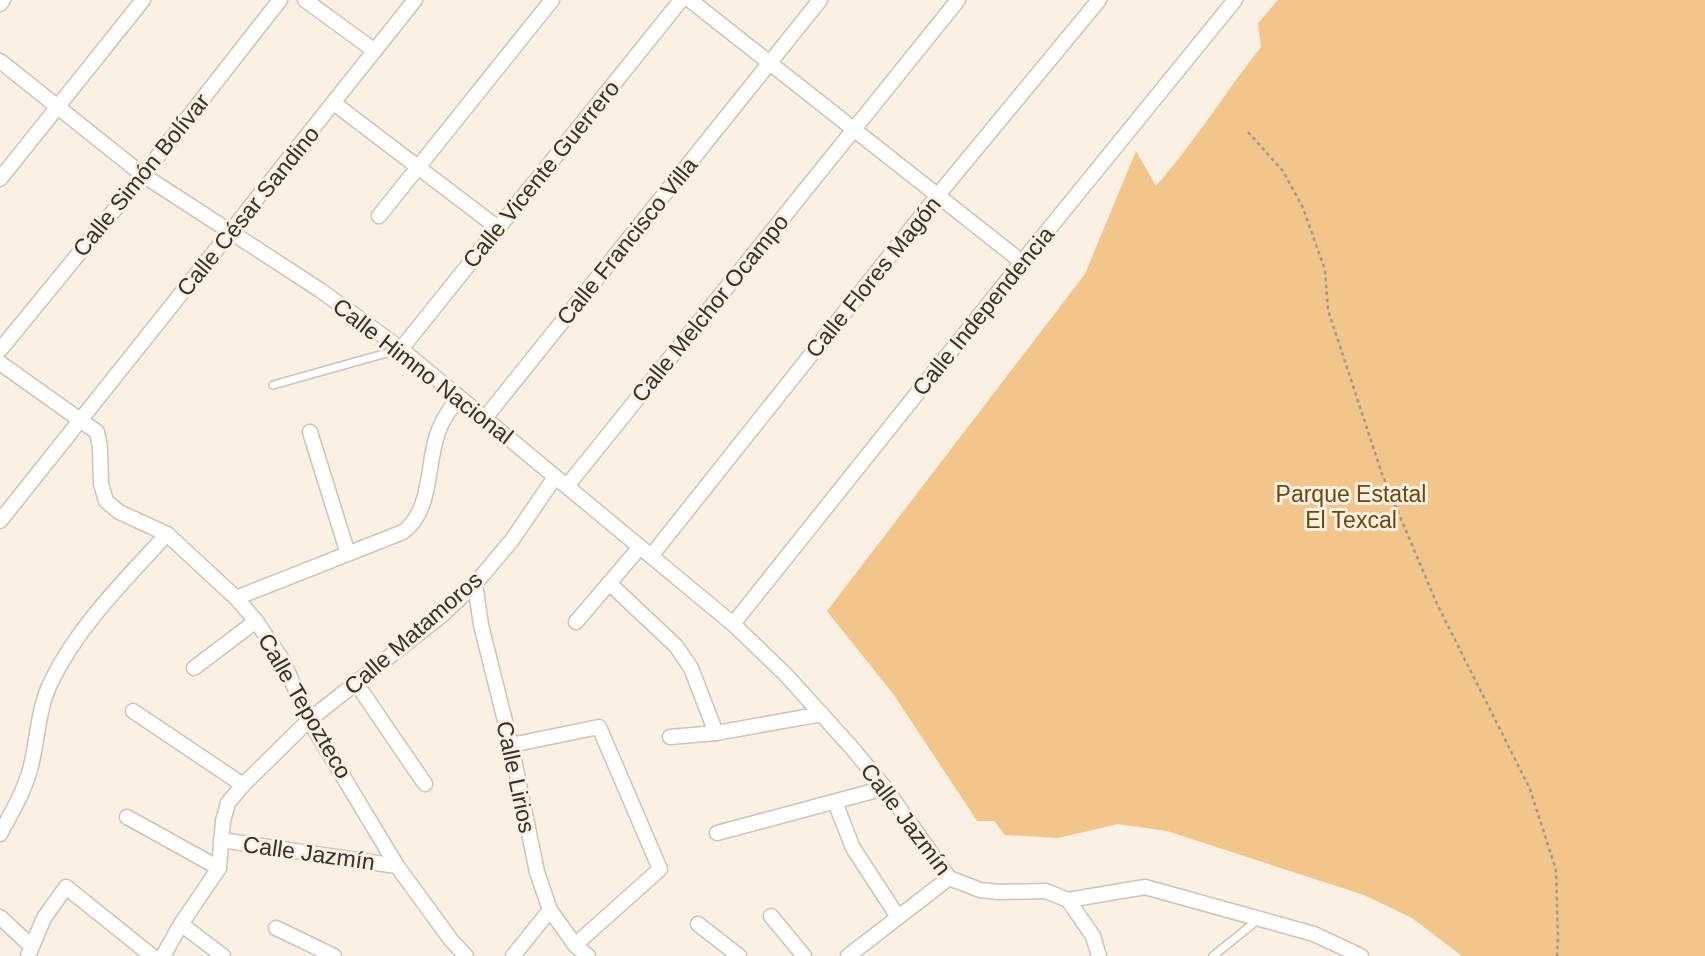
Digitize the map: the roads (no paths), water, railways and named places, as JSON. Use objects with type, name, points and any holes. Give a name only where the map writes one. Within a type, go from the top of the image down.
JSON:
[{"type":"street","points":[[0,179],[143,0]]},
{"type":"street","name":"Calle Simón Bolívar","points":[[0,349],[143,175],[280,0]]},
{"type":"street","points":[[305,0],[375,51]]},
{"type":"street","name":"Calle César Sandino","points":[[0,521],[335,104],[415,0]]},
{"type":"street","points":[[379,216],[552,0]]},
{"type":"street","name":"Calle Vicente Guerrero","points":[[401,349],[681,0]]},
{"type":"street","points":[[690,0],[1022,262]]},
{"type":"street","name":"Calle Francisco Villa","points":[[485,418],[820,0]]},
{"type":"street","name":"Calle Melchor Ocampo","points":[[561,482],[854,130],[958,0]]},
{"type":"street","name":"Calle Flores Magón","points":[[576,622],[609,583],[645,552],[1099,0]]},
{"type":"street","name":"Calle Independencia","points":[[733,624],[1235,0]]},
{"type":"street","name":"Calle Himno Nacional","points":[[0,61],[143,175],[320,290],[401,349],[733,624],[821,713]]},
{"type":"street","points":[[335,104],[498,228]]},
{"type":"street","points":[[0,363],[80,420]]},
{"type":"street","points":[[236,598],[403,532],[414,524],[422,504],[440,425],[459,397]]},
{"type":"street","name":"Calle Tepozteco","points":[[80,420],[97,432],[101,484],[106,500],[119,512],[167,534],[236,598],[256,621],[283,661],[309,720],[397,866],[451,940],[466,956]]},
{"type":"street","points":[[310,432],[348,554]]},
{"type":"street","name":"Calle Matamoros","points":[[219,868],[220,840],[229,803],[243,785],[309,720],[442,615],[475,584],[561,482]]},
{"type":"street","points":[[0,834],[18,803],[31,766],[40,711],[51,681],[79,637],[110,597],[167,534]]},
{"type":"street","points":[[609,583],[676,646],[691,668],[716,733]]},
{"type":"street","name":"Calle Lirios","points":[[475,584],[481,625],[537,872],[550,910],[587,956]]},
{"type":"street","points":[[194,668],[256,621]]},
{"type":"street","points":[[356,683],[425,784]]},
{"type":"street","points":[[134,711],[243,785]]},
{"type":"street","points":[[670,737],[716,733],[821,713]]},
{"type":"street","name":"Calle Jazmín","points":[[821,713],[885,788],[907,823],[949,878],[981,890],[1046,891],[1069,900]]},
{"type":"street","points":[[510,745],[599,727],[660,869],[576,945]]},
{"type":"street","points":[[717,832],[885,788]]},
{"type":"street","points":[[835,802],[853,848],[898,917]]},
{"type":"street","points":[[127,817],[219,868],[163,956]]},
{"type":"street","name":"Calle Jazmín","points":[[220,840],[397,866]]},
{"type":"street","points":[[848,956],[949,878]]},
{"type":"street","points":[[0,918],[30,951],[44,918],[66,887],[152,956]]},
{"type":"street","points":[[1099,956],[1093,936],[1069,900],[1145,887],[1314,934],[1361,956]]},
{"type":"street","points":[[513,956],[550,910]]},
{"type":"street","points":[[771,916],[804,956]]},
{"type":"street","points":[[181,924],[223,956]]},
{"type":"street","points":[[698,924],[738,956]]},
{"type":"street","points":[[276,928],[334,956]]},
{"type":"lane","points":[[274,385],[401,349]]},
{"type":"lane","points":[[1213,956],[1260,919]]},
{"type":"park label","name":"Parque Estatal El Texcal","points":[[1351,507]]}]
